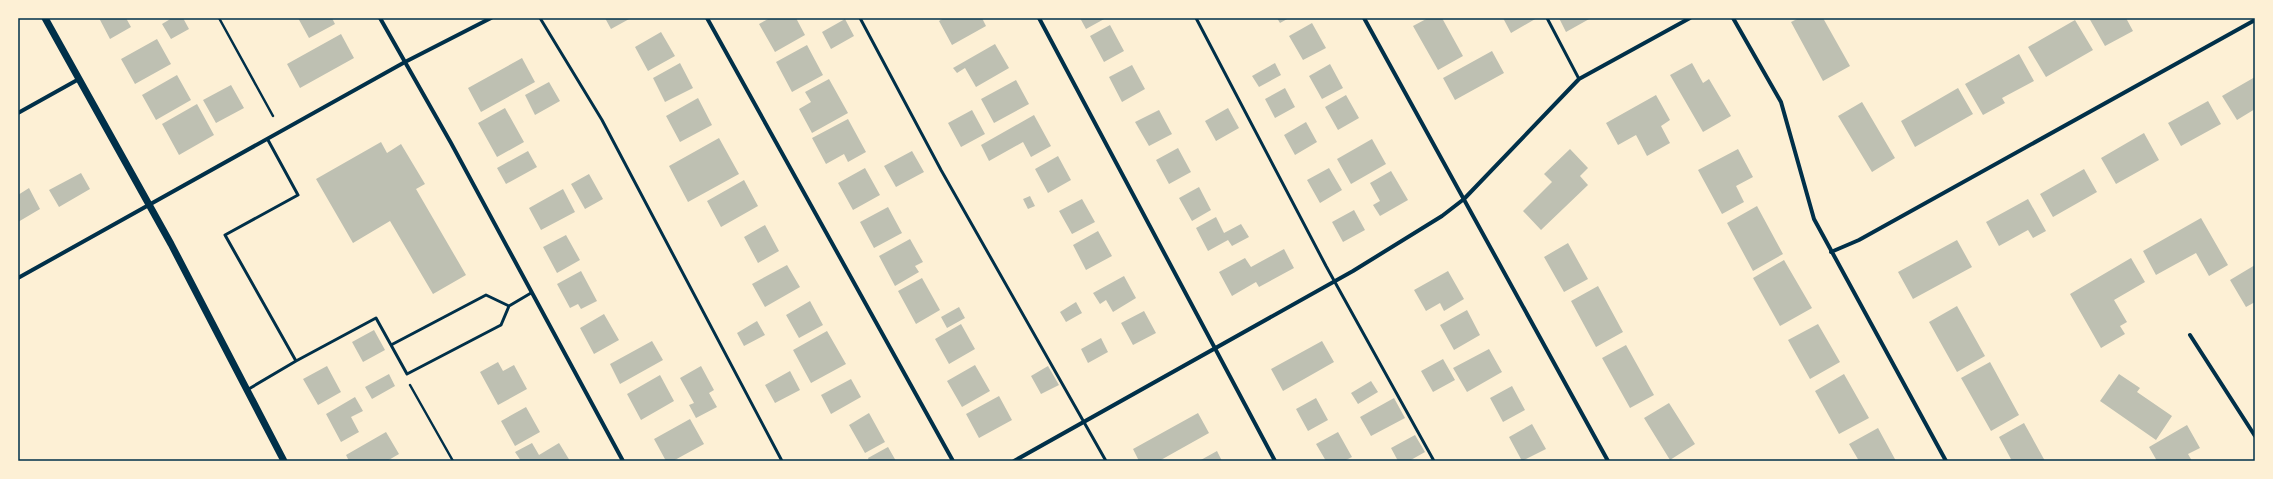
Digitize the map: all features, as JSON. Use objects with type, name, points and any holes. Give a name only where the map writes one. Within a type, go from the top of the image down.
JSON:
[{"type":"street","points":[[46,18],[150,206],[284,461]]},
{"type":"street","points":[[380,18],[623,461]]},
{"type":"street","points":[[18,278],[150,206],[405,62],[491,18]]},
{"type":"street","points":[[706,18],[953,461]]},
{"type":"street","points":[[1039,18],[1275,461]]},
{"type":"street","points":[[1364,18],[1608,461]]},
{"type":"street","points":[[1014,461],[1084,420],[1334,281],[1442,216],[1464,199],[1579,79],[1690,18]]},
{"type":"street","points":[[1733,18],[1781,102],[1814,219],[1946,461]]},
{"type":"street","points":[[1831,252],[1859,240],[2255,20]]},
{"type":"street","points":[[18,113],[79,79]]},
{"type":"street","points":[[2190,334],[2255,436]]},
{"type":"lane","points":[[540,18],[602,120],[782,461]]},
{"type":"lane","points":[[860,18],[941,170],[1106,461]]},
{"type":"lane","points":[[1196,18],[1334,281],[1434,461]]},
{"type":"lane","points":[[1547,18],[1579,79]]},
{"type":"lane","points":[[268,140],[298,195],[226,235],[296,361]]},
{"type":"lane","points":[[247,390],[296,361],[376,318],[407,374],[501,325],[508,306],[531,293]]},
{"type":"lane","points":[[391,345],[486,295],[508,306]]},
{"type":"path","points":[[219,18],[273,116]]},
{"type":"path","points":[[410,385],[453,461]]},
{"type":"building","points":[[99,18],[126,18],[131,27],[110,39]]},
{"type":"building","points":[[172,18],[183,18],[189,29],[171,39],[162,24]]},
{"type":"building","points":[[298,18],[332,18],[335,24],[309,38]]},
{"type":"building","points":[[605,18],[631,18],[611,29]]},
{"type":"building","points":[[770,18],[796,18],[805,35],[775,52],[759,24]]},
{"type":"building","points":[[944,18],[982,18],[986,26],[952,45],[939,21]]},
{"type":"building","points":[[1080,18],[1106,18],[1086,29]]},
{"type":"building","points":[[1277,18],[1289,18],[1280,23]]},
{"type":"building","points":[[1428,18],[1442,18],[1463,56],[1438,70],[1413,26]]},
{"type":"building","points":[[1503,18],[1537,18],[1511,33]]},
{"type":"building","points":[[1559,18],[1591,18],[1566,32]]},
{"type":"building","points":[[1799,18],[1823,18],[1850,66],[1823,81],[1791,22]]},
{"type":"building","points":[[2089,18],[2126,18],[2133,31],[2105,46]]},
{"type":"building","points":[[845,19],[854,36],[831,49],[822,32]]},
{"type":"building","points":[[2075,20],[2093,50],[2046,77],[2028,47]]},
{"type":"building","points":[[1312,23],[1326,48],[1303,60],[1289,36]]},
{"type":"building","points":[[1110,25],[1124,51],[1104,62],[1090,36]]},
{"type":"building","points":[[661,32],[675,56],[648,71],[635,47]]},
{"type":"building","points":[[341,34],[354,58],[300,88],[287,64]]},
{"type":"building","points":[[157,39],[171,64],[135,84],[121,59]]},
{"type":"building","points":[[995,44],[1009,68],[976,87],[965,68],[957,73],[953,68]]},
{"type":"building","points":[[807,45],[823,75],[792,92],[776,62]]},
{"type":"building","points":[[1492,51],[1504,73],[1455,100],[1443,78]]},
{"type":"building","points":[[2019,54],[2034,81],[2002,98],[2005,103],[1983,115],[1965,84]]},
{"type":"building","points":[[522,58],[535,82],[481,112],[468,88]]},
{"type":"building","points":[[680,63],[693,88],[665,102],[653,78]]},
{"type":"building","points":[[1275,63],[1281,75],[1259,87],[1252,76]]},
{"type":"building","points":[[1692,63],[1703,83],[1709,79],[1731,116],[1703,132],[1670,75]]},
{"type":"building","points":[[1330,64],[1343,88],[1322,99],[1309,76]]},
{"type":"building","points":[[1132,65],[1145,89],[1122,102],[1109,77]]},
{"type":"building","points":[[177,75],[191,100],[156,120],[142,95]]},
{"type":"building","points":[[2255,77],[2255,109],[2237,120],[2222,96]]},
{"type":"building","points":[[829,79],[848,113],[812,133],[799,109],[811,102],[805,92]]},
{"type":"building","points":[[1016,80],[1029,104],[994,123],[981,99]]},
{"type":"building","points":[[549,82],[560,101],[535,115],[525,95]]},
{"type":"building","points":[[231,85],[244,108],[216,123],[203,100]]},
{"type":"building","points":[[1285,88],[1295,107],[1275,118],[1265,99]]},
{"type":"building","points":[[1958,88],[1973,114],[1915,147],[1901,121]]},
{"type":"building","points":[[1346,95],[1359,118],[1338,130],[1325,107]]},
{"type":"building","points":[[1656,95],[1670,120],[1661,126],[1670,143],[1647,156],[1636,135],[1618,145],[1606,123]]},
{"type":"building","points":[[698,98],[712,125],[680,142],[666,116]]},
{"type":"building","points":[[2208,101],[2221,124],[2181,146],[2168,123]]},
{"type":"building","points":[[1862,102],[1895,158],[1872,172],[1838,116]]},
{"type":"building","points":[[197,104],[214,135],[179,155],[162,124]]},
{"type":"building","points":[[505,108],[524,142],[497,157],[478,123]]},
{"type":"building","points":[[1228,108],[1239,128],[1216,141],[1205,121]]},
{"type":"building","points":[[972,110],[985,134],[961,147],[948,123]]},
{"type":"building","points":[[1159,110],[1172,134],[1149,146],[1135,122]]},
{"type":"building","points":[[1034,115],[1051,146],[1031,157],[1023,142],[989,161],[981,145]]},
{"type":"building","points":[[848,119],[866,152],[848,162],[844,154],[826,164],[812,138]]},
{"type":"building","points":[[1306,122],[1317,142],[1295,155],[1284,135]]},
{"type":"building","points":[[2144,133],[2159,160],[2116,184],[2101,158]]},
{"type":"building","points":[[719,138],[739,174],[688,202],[669,166]]},
{"type":"building","points":[[1372,139],[1386,164],[1351,184],[1337,159]]},
{"type":"building","points":[[381,142],[387,153],[401,144],[425,184],[416,189],[466,275],[433,294],[390,221],[353,243],[316,179]]},
{"type":"building","points":[[1178,148],[1191,172],[1169,184],[1156,160]]},
{"type":"building","points":[[1570,149],[1588,168],[1580,176],[1588,185],[1541,230],[1523,211],[1552,182],[1544,174]]},
{"type":"building","points":[[1738,149],[1753,177],[1736,186],[1744,202],[1722,214],[1698,170]]},
{"type":"building","points":[[528,151],[537,167],[506,184],[497,168]]},
{"type":"building","points":[[912,151],[924,172],[896,187],[884,166]]},
{"type":"building","points":[[1058,156],[1071,180],[1048,193],[1035,169]]},
{"type":"building","points":[[865,168],[880,195],[853,210],[838,183]]},
{"type":"building","points":[[1329,168],[1342,190],[1320,203],[1307,180]]},
{"type":"building","points":[[2084,169],[2097,192],[2053,217],[2040,194]]},
{"type":"building","points":[[1391,171],[1408,200],[1380,216],[1373,205],[1380,201],[1370,183]]},
{"type":"building","points":[[81,173],[90,189],[59,207],[49,190]]},
{"type":"building","points":[[589,174],[603,199],[585,209],[571,184]]},
{"type":"building","points":[[744,180],[758,206],[721,227],[707,201]]},
{"type":"building","points":[[1199,187],[1211,210],[1192,221],[1179,198]]},
{"type":"building","points":[[29,188],[40,209],[18,222],[18,195]]},
{"type":"building","points":[[563,189],[575,212],[541,230],[529,208]]},
{"type":"building","points":[[1030,196],[1035,206],[1028,209],[1023,199]]},
{"type":"building","points":[[1082,199],[1095,222],[1072,234],[1059,211]]},
{"type":"building","points":[[2028,199],[2046,231],[2033,238],[2028,230],[1999,246],[1986,222]]},
{"type":"building","points":[[1757,206],[1783,254],[1753,271],[1727,223]]},
{"type":"building","points":[[888,207],[902,233],[874,248],[860,222]]},
{"type":"building","points":[[1354,210],[1365,230],[1343,242],[1332,222]]},
{"type":"building","points":[[1216,217],[1224,233],[1241,224],[1249,237],[1232,246],[1228,240],[1208,251],[1196,228]]},
{"type":"building","points":[[2201,218],[2228,265],[2209,276],[2196,253],[2156,275],[2143,251]]},
{"type":"building","points":[[765,225],[779,251],[758,263],[744,237]]},
{"type":"building","points":[[1098,231],[1112,256],[1086,270],[1073,245]]},
{"type":"building","points":[[566,235],[580,260],[557,273],[543,247]]},
{"type":"building","points":[[910,239],[923,262],[915,266],[919,272],[895,286],[879,256]]},
{"type":"building","points":[[1957,240],[1972,267],[1913,299],[1898,272]]},
{"type":"building","points":[[1568,243],[1588,279],[1564,292],[1544,257]]},
{"type":"building","points":[[1284,249],[1294,268],[1259,287],[1256,282],[1232,296],[1219,272],[1245,258],[1251,267]]},
{"type":"building","points":[[2131,258],[2145,282],[2114,300],[2127,322],[2120,326],[2125,334],[2101,348],[2070,294]]},
{"type":"building","points":[[1784,260],[1812,308],[1780,326],[1753,278]]},
{"type":"building","points":[[787,265],[800,287],[765,307],[752,284]]},
{"type":"building","points":[[2255,265],[2255,302],[2246,307],[2230,280]]},
{"type":"building","points":[[581,271],[597,301],[581,309],[578,304],[570,308],[557,284]]},
{"type":"building","points":[[1448,271],[1464,299],[1444,311],[1440,303],[1426,311],[1414,290]]},
{"type":"building","points":[[1124,276],[1136,298],[1113,312],[1106,300],[1100,304],[1093,293]]},
{"type":"building","points":[[922,278],[940,310],[916,324],[898,291]]},
{"type":"building","points":[[1598,286],[1623,332],[1596,347],[1571,301]]},
{"type":"building","points":[[810,301],[823,325],[799,338],[786,315]]},
{"type":"building","points":[[1076,302],[1082,313],[1066,322],[1060,312]]},
{"type":"building","points":[[1957,306],[1985,356],[1957,372],[1929,322]]},
{"type":"building","points":[[959,307],[965,318],[947,328],[941,317]]},
{"type":"building","points":[[1467,310],[1480,335],[1454,350],[1440,325]]},
{"type":"building","points":[[1144,311],[1156,333],[1133,345],[1121,323]]},
{"type":"building","points":[[604,314],[619,340],[594,354],[580,328]]},
{"type":"building","points":[[757,321],[765,335],[744,346],[737,333]]},
{"type":"building","points":[[961,324],[975,349],[949,364],[935,339]]},
{"type":"building","points":[[1818,324],[1840,362],[1810,379],[1788,340]]},
{"type":"building","points":[[374,330],[385,350],[363,362],[352,342]]},
{"type":"building","points":[[827,331],[846,364],[811,383],[793,350]]},
{"type":"building","points":[[1101,338],[1108,352],[1088,363],[1081,349]]},
{"type":"building","points":[[652,341],[663,360],[620,384],[610,364]]},
{"type":"building","points":[[1322,341],[1334,362],[1283,391],[1271,369]]},
{"type":"building","points":[[1626,345],[1654,395],[1630,408],[1602,358]]},
{"type":"building","points":[[1489,349],[1502,372],[1467,392],[1453,368]]},
{"type":"building","points":[[1443,359],[1455,380],[1433,392],[1421,371]]},
{"type":"building","points":[[498,362],[503,371],[514,365],[527,389],[498,405],[480,372]]},
{"type":"building","points":[[1990,362],[2019,415],[1991,431],[1961,378]]},
{"type":"building","points":[[975,365],[990,391],[962,407],[947,381]]},
{"type":"building","points":[[327,366],[341,392],[318,405],[303,379]]},
{"type":"building","points":[[701,366],[714,390],[709,393],[717,407],[696,418],[689,405],[694,403],[680,378]]},
{"type":"building","points":[[1048,366],[1059,385],[1041,394],[1031,376]]},
{"type":"building","points":[[790,371],[800,390],[775,403],[765,385]]},
{"type":"building","points":[[389,374],[395,386],[372,399],[365,387]]},
{"type":"building","points":[[1844,374],[1869,418],[1839,434],[1815,391]]},
{"type":"building","points":[[2119,374],[2140,388],[2137,392],[2172,416],[2156,440],[2100,401]]},
{"type":"building","points":[[660,375],[674,401],[641,420],[627,394]]},
{"type":"building","points":[[851,379],[861,397],[831,414],[821,395]]},
{"type":"building","points":[[1371,381],[1378,392],[1358,404],[1351,393]]},
{"type":"building","points":[[1512,386],[1525,410],[1503,422],[1490,398]]},
{"type":"building","points":[[999,396],[1012,420],[979,438],[966,414]]},
{"type":"building","points":[[355,397],[363,411],[351,417],[359,432],[341,442],[326,414]]},
{"type":"building","points":[[1316,398],[1328,420],[1308,431],[1296,409]]},
{"type":"building","points":[[1394,398],[1405,418],[1371,436],[1360,417]]},
{"type":"building","points":[[1669,403],[1695,444],[1670,460],[1644,418]]},
{"type":"building","points":[[526,407],[540,432],[515,446],[501,421]]},
{"type":"building","points":[[869,413],[885,442],[865,453],[849,425]]},
{"type":"building","points":[[1198,413],[1209,433],[1159,461],[1139,461],[1133,449]]},
{"type":"building","points":[[690,419],[704,444],[673,461],[666,461],[654,439]]},
{"type":"building","points":[[2024,423],[2045,461],[2012,461],[1999,437]]},
{"type":"building","points":[[1532,424],[1546,449],[1522,461],[1509,437]]},
{"type":"building","points":[[2187,425],[2200,448],[2188,454],[2192,461],[2157,461],[2149,447]]},
{"type":"building","points":[[1878,428],[1896,461],[1859,461],[1849,444]]},
{"type":"building","points":[[386,432],[399,454],[387,461],[349,461],[346,455]]},
{"type":"building","points":[[1338,432],[1352,457],[1344,461],[1326,461],[1316,444]]},
{"type":"building","points":[[1415,435],[1425,452],[1409,461],[1398,461],[1391,448]]},
{"type":"building","points":[[532,443],[539,455],[559,443],[570,461],[521,461],[515,452]]},
{"type":"building","points":[[888,447],[896,461],[869,461],[868,458]]},
{"type":"building","points":[[1217,451],[1222,461],[1199,461]]}]
